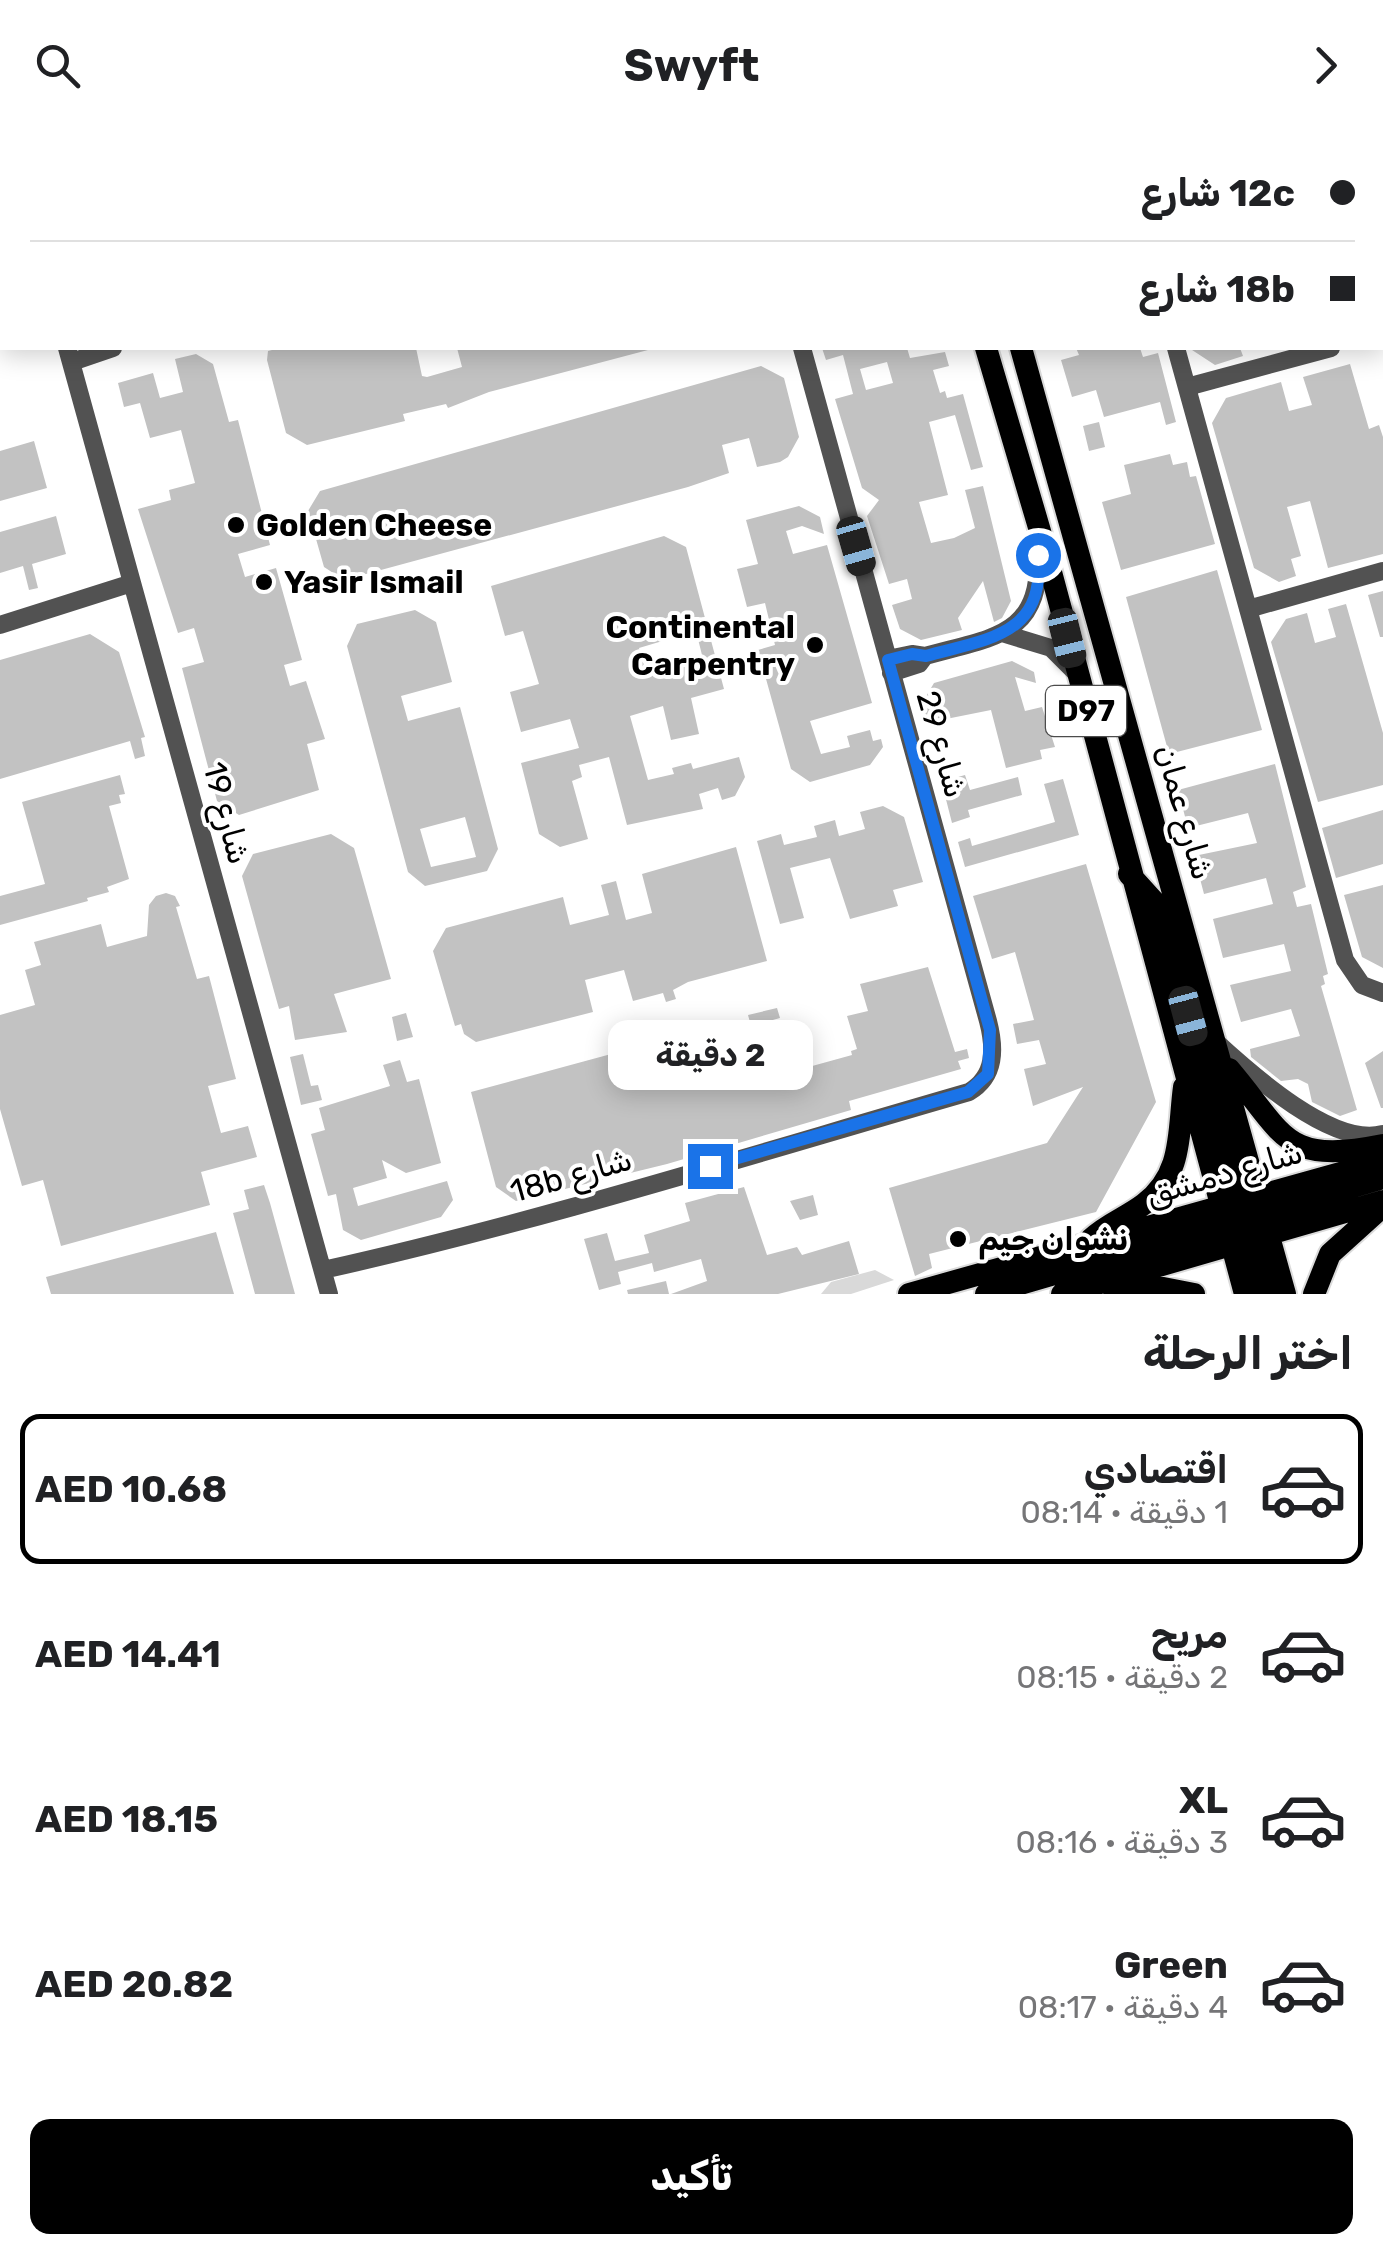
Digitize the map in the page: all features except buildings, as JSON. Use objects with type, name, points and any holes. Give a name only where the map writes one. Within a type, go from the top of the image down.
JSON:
[{"type":"main road","name":"شارع عمان","points":[[987,350],[1040,531],[1186,1074],[1244,1220],[1285,1294]]},
{"type":"main road","name":"شارع عمان","points":[[1022,350],[1219,1052],[1244,1220],[1245,1294]]},
{"type":"main road","points":[[1130,874],[1158,906],[1265,1294]]},
{"type":"main road","points":[[1219,1052],[1266,1121],[1291,1142],[1329,1153],[1383,1145]]},
{"type":"main road","points":[[1085,1246],[1148,1201],[1170,1175],[1180,1142],[1186,1074]]},
{"type":"main road","name":"شارع دمشق","points":[[1062,1294],[1086,1288],[1383,1161]]},
{"type":"main road","points":[[986,1294],[1383,1178]]},
{"type":"main road","points":[[1314,1294],[1330,1254],[1383,1204]]},
{"type":"main road","name":"شارع دمشق","points":[[909,1294],[1085,1246],[1244,1220],[1383,1204]]},
{"type":"main road","points":[[1086,1288],[1169,1286],[1194,1294]]},
{"type":"street","points":[[69,354],[99,350]]},
{"type":"street","name":"شارع 29","points":[[803,350],[990,1030],[991,1066],[984,1081],[968,1092]]},
{"type":"street","points":[[1177,350],[1345,960],[1362,985],[1383,993]]},
{"type":"street","points":[[1187,387],[1324,350]]},
{"type":"street","name":"شارع 19","points":[[69,354],[326,1281]]},
{"type":"street","points":[[889,666],[915,666],[926,656],[1005,634],[1022,620],[1036,596],[1040,531]]},
{"type":"street","points":[[1248,608],[1383,571]]},
{"type":"street","points":[[0,625],[134,588]]},
{"type":"street","points":[[1005,634],[1051,648],[1076,673]]},
{"type":"street","points":[[1345,960],[1383,981]]},
{"type":"street","points":[[1219,1052],[1276,1094],[1350,1134],[1383,1134]]},
{"type":"street","name":"18b شارع","points":[[326,1281],[362,1264],[968,1092]]},
{"type":"shaded area","points":[[875,1270],[894,1280],[851,1294],[821,1294],[831,1282]]},
{"type":"place","name":"Golden Cheese","points":[[236,525]]},
{"type":"place","name":"Yasir Ismail","points":[[264,582]]},
{"type":"place","name":"Continental Carpentry","points":[[815,645]]},
{"type":"place","name":"نشوان جيم","points":[[958,1239]]},
{"type":"route","points":[[710,1166],[968,1092],[988,1074],[992,1058],[990,1030],[888,660],[917,653],[926,656],[1005,634],[1022,620],[1036,596],[1040,577],[1038,555]]}]
